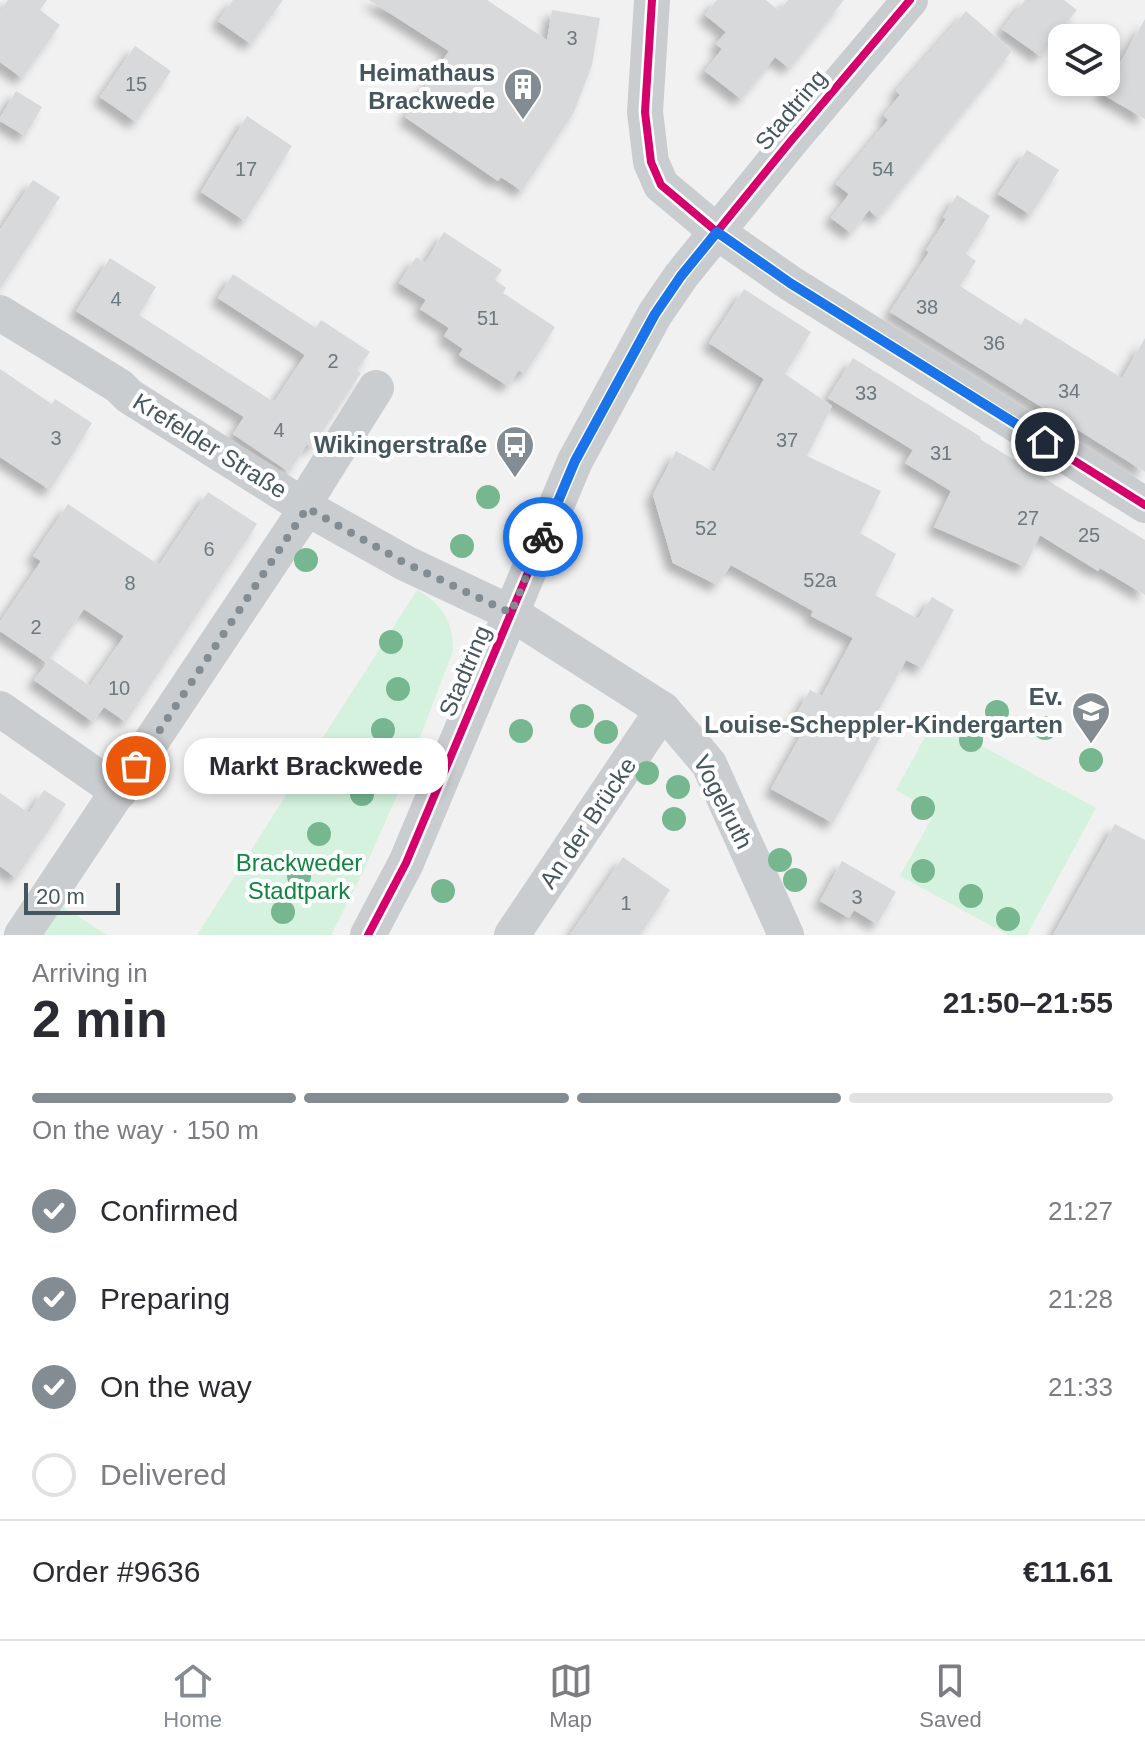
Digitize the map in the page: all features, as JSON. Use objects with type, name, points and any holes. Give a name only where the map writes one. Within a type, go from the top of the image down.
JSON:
[{"type":"street","points":[[652,0],[645,112],[651,162],[661,185],[717,232],[790,283],[1145,505]]},
{"type":"street","name":"Stadtring","points":[[368,935],[406,863],[575,461],[655,314],[681,276],[910,0]]},
{"type":"street","name":"Krefelder Straße","points":[[0,313],[305,506],[405,563],[511,613]]},
{"type":"street","points":[[22,935],[305,506],[376,388]]},
{"type":"street","name":"Vogelruth","points":[[511,613],[663,710],[709,764],[786,935]]},
{"type":"street","points":[[0,709],[119,792]]},
{"type":"street","name":"An der Brücke","points":[[512,935],[663,710]]},
{"type":"green space","name":"Brackweder Stadtpark","points":[[417,590],[433,601],[445,615],[453,651],[403,782],[331,935],[197,935]]},
{"type":"green space","points":[[934,720],[1096,808],[1027,935],[1008,935],[900,876],[935,812],[896,790]]},
{"type":"green space","points":[[60,905],[107,935],[41,935]]},
{"type":"building","points":[[8,0],[47,0],[40,10],[60,25],[22,78],[0,62],[0,12]]},
{"type":"building","points":[[233,0],[283,0],[251,44],[218,21]]},
{"type":"building","points":[[369,0],[487,0],[547,40],[552,10],[600,18],[592,65],[574,112],[522,191],[501,177],[498,181],[405,117],[449,51]]},
{"type":"building","points":[[717,0],[766,0],[779,11],[788,0],[844,0],[789,68],[775,57],[741,99],[705,71],[722,49],[716,44],[726,32],[705,15]]},
{"type":"building","points":[[1025,0],[1064,0],[1077,10],[1066,24],[1048,24],[1048,46],[1040,56],[1002,29]]},
{"type":"building","points":[[966,11],[1012,51],[878,218],[869,210],[851,233],[831,218],[849,194],[836,184],[888,120],[884,115],[900,95],[896,91]]},
{"type":"building","points":[[1145,19],[1145,119],[1105,96],[1120,96],[1120,63]]},
{"type":"building","points":[[135,46],[171,71],[136,122],[100,97]]},
{"type":"building","points":[[16,91],[42,107],[25,136],[0,121]]},
{"type":"building","points":[[247,116],[292,146],[245,221],[201,192]]},
{"type":"building","points":[[1027,150],[1059,170],[1031,215],[998,194]]},
{"type":"building","points":[[33,180],[60,197],[0,289],[0,230]]},
{"type":"building","points":[[957,195],[990,216],[966,254],[976,261],[960,286],[1021,325],[1025,318],[1122,378],[1145,338],[1145,472],[890,312],[929,252],[926,250]]},
{"type":"building","points":[[444,232],[502,270],[495,280],[506,288],[503,293],[555,327],[525,374],[519,370],[508,386],[459,355],[463,349],[444,336],[449,328],[420,309],[426,300],[399,283],[416,257],[425,263]]},
{"type":"building","points":[[110,258],[156,287],[139,315],[274,402],[305,355],[218,298],[233,274],[316,328],[321,320],[370,352],[357,370],[361,373],[312,447],[307,444],[289,472],[233,434],[244,417],[76,311]]},
{"type":"building","points":[[744,289],[811,332],[785,374],[832,406],[807,456],[881,491],[860,533],[896,554],[875,595],[918,619],[932,597],[954,610],[922,668],[906,660],[871,724],[884,730],[833,823],[771,789],[806,726],[793,720],[810,690],[822,696],[853,638],[811,616],[813,611],[731,565],[717,585],[673,563],[653,495],[676,451],[714,472],[764,379],[709,343]]},
{"type":"building","points":[[853,358],[1145,540],[1145,595],[1100,568],[1098,571],[1040,535],[1025,567],[934,527],[951,491],[905,463],[913,450],[828,398]]},
{"type":"building","points":[[0,369],[52,404],[55,399],[92,423],[50,490],[0,457]]},
{"type":"building","points":[[208,492],[257,524],[126,722],[104,707],[93,722],[34,680],[47,663],[0,631],[0,622],[41,561],[33,556],[68,504],[159,565]],"holes":[[[84,609],[124,636],[90,686],[50,658]]]},
{"type":"building","points":[[44,790],[66,804],[16,878],[0,866],[0,793],[29,813]]},
{"type":"building","points":[[1115,824],[1145,840],[1145,935],[1053,935]]},
{"type":"building","points":[[623,857],[670,890],[640,935],[570,935]]},
{"type":"building","points":[[842,861],[896,892],[877,924],[854,910],[849,918],[820,901]]},
{"type":"cycle path","points":[[652,0],[645,112],[651,162],[661,185],[717,232],[790,283],[1145,505]]},
{"type":"cycle path","points":[[368,935],[406,863],[575,461],[655,314],[681,276],[910,0]]},
{"type":"way so far","points":[[136,766],[307,508],[405,563],[511,613],[543,537]]},
{"type":"place","name":"Heimathaus Brackwede","points":[[523,121]]},
{"type":"place","name":"Wikingerstraße","points":[[515,479]]},
{"type":"place","name":"Ev. Louise-Scheppler-Kindergarten","points":[[1091,745]]},
{"type":"place","name":"Markt Brackwede","points":[[136,766]]},
{"type":"route","points":[[543,537],[575,461],[655,314],[717,232],[790,283],[1045,442]]}]
